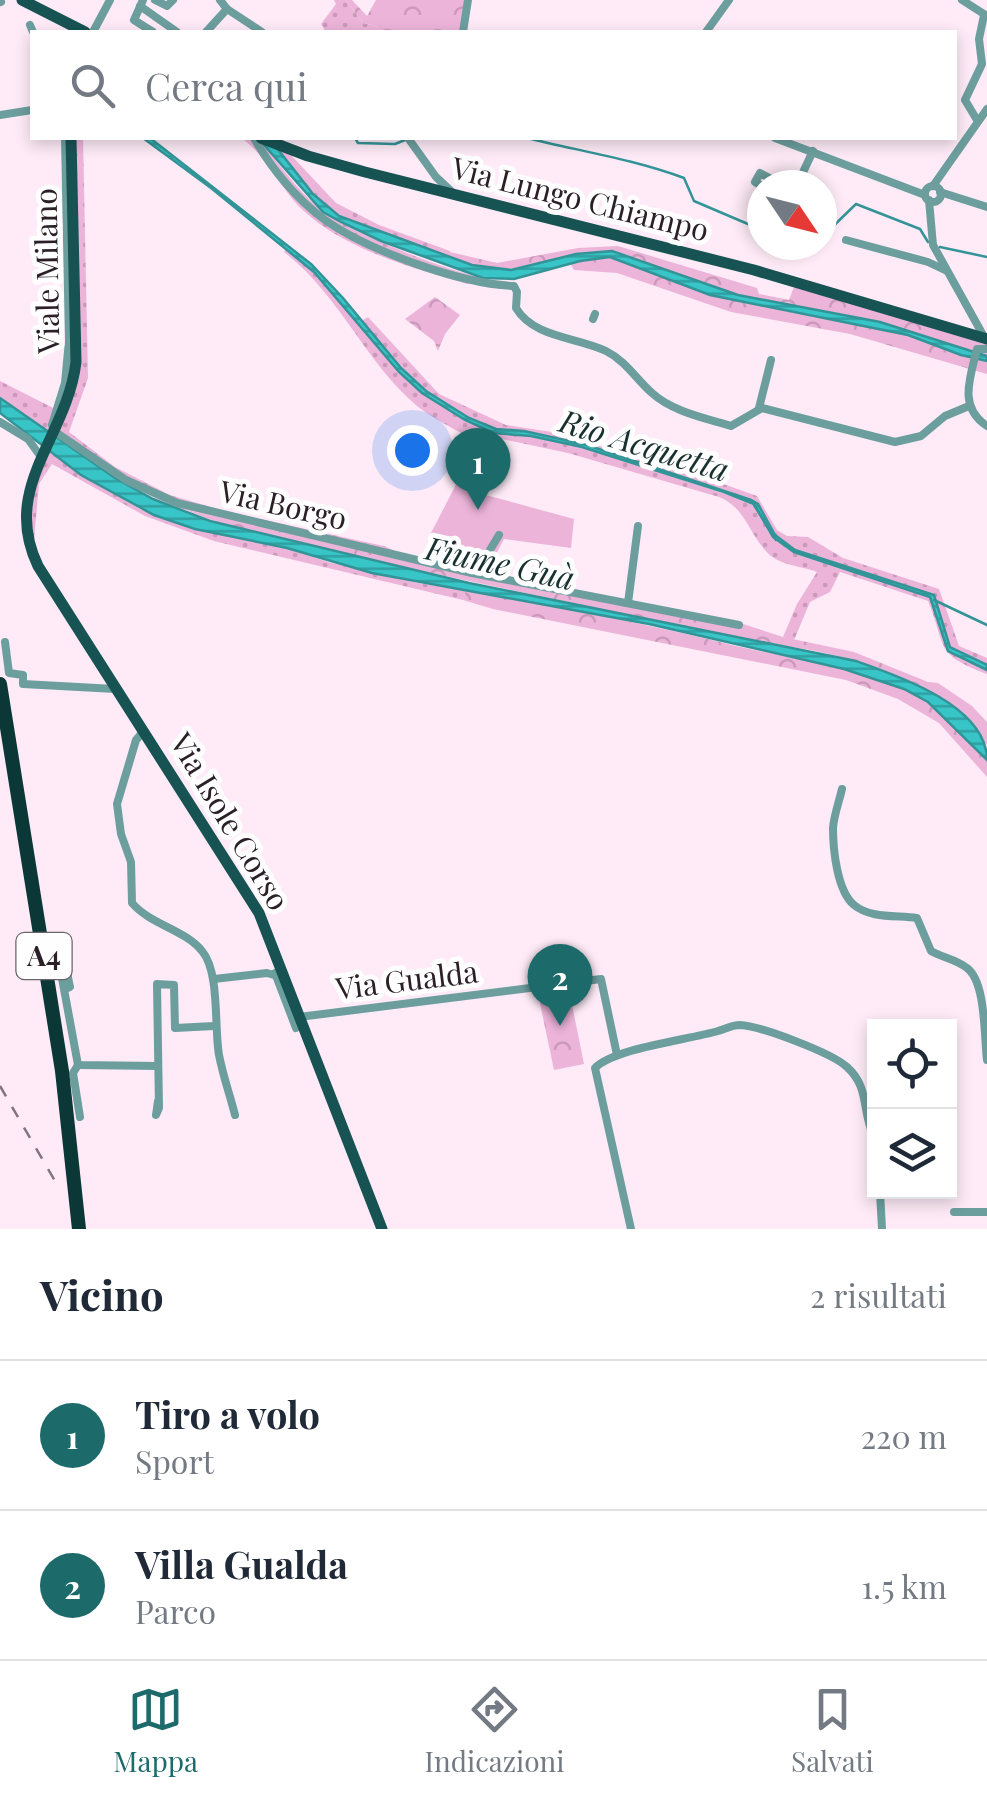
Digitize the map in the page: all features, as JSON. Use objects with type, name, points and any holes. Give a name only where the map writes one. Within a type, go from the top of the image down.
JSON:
[{"type":"highway","name":"A4","points":[[0,684],[60,1062],[77,1228]]},
{"type":"highway","name":"A4","points":[[0,733],[58,1076],[77,1228]]},
{"type":"main road","points":[[22,0],[86,30]]},
{"type":"main road","points":[[57,17],[69,30]]},
{"type":"main road","name":"Viale Milano","points":[[44,454],[70,392],[76,362],[68,140]]},
{"type":"main road","name":"Via Lungo Chiampo","points":[[264,140],[410,183],[431,177],[454,193],[754,270],[946,328],[973,328],[987,338]]},
{"type":"main road","name":"Via Isole Corso","points":[[44,454],[25,505],[27,540],[38,566],[108,684],[144,731],[250,897],[274,950],[274,971],[287,984],[298,1023],[382,1229]]},
{"type":"street","points":[[92,30],[110,0]]},
{"type":"street","points":[[155,0],[168,6],[173,0]]},
{"type":"street","points":[[220,0],[259,30]]},
{"type":"street","points":[[463,30],[468,0]]},
{"type":"street","points":[[707,30],[729,0]]},
{"type":"street","points":[[962,0],[985,16],[979,40],[982,64],[965,100],[977,120]]},
{"type":"street","points":[[150,30],[134,20],[141,3],[175,30]]},
{"type":"street","points":[[208,30],[228,9]]},
{"type":"street","points":[[973,328],[931,238],[934,194],[987,109]]},
{"type":"street","points":[[0,115],[30,110]]},
{"type":"street","points":[[259,140],[287,184],[318,215],[441,272],[516,288],[515,306],[523,318],[542,330],[610,353],[637,374],[652,394],[683,412],[731,426],[759,408],[771,360]]},
{"type":"street","points":[[409,140],[431,177]]},
{"type":"street","points":[[785,140],[934,194],[987,207]]},
{"type":"street","points":[[804,170],[813,151]]},
{"type":"street","points":[[846,240],[928,262],[947,271]]},
{"type":"street","points":[[928,262],[939,257]]},
{"type":"street","points":[[987,349],[979,348],[973,364],[969,406],[987,426]]},
{"type":"street","points":[[759,408],[896,442],[921,436],[945,416],[969,406]]},
{"type":"street","points":[[0,422],[44,454]]},
{"type":"street","name":"Via Borgo","points":[[54,430],[126,480],[177,503],[476,573],[739,625]]},
{"type":"street","points":[[628,603],[638,526]]},
{"type":"street","points":[[476,573],[499,535]]},
{"type":"street","points":[[5,642],[10,673],[23,676],[23,684],[108,684]]},
{"type":"street","points":[[144,731],[136,740],[117,804],[130,862],[132,902],[152,920],[198,946],[208,960],[214,980],[214,1026],[235,1116]]},
{"type":"street","points":[[842,789],[833,828],[839,872],[847,895],[855,906],[876,914],[918,918],[931,951],[972,972],[980,994],[987,1060]]},
{"type":"street","points":[[214,980],[274,971],[298,1023]]},
{"type":"street","name":"Via Gualda","points":[[298,1023],[601,978],[617,1056]]},
{"type":"street","points":[[158,1101],[159,983],[174,984],[181,1042]]},
{"type":"street","points":[[65,989],[78,1065],[73,1073],[80,1116]]},
{"type":"street","points":[[158,1030],[214,1026]]},
{"type":"street","points":[[630,1229],[595,1068],[617,1056],[730,1027],[752,1028],[814,1048],[847,1067],[864,1088],[867,1120]]},
{"type":"street","points":[[78,1065],[158,1066]]},
{"type":"street","points":[[880,1199],[882,1229]]},
{"type":"street","points":[[954,1212],[987,1212]]},
{"type":"green space","points":[[334,0],[346,0],[363,23],[379,30],[325,30],[321,24],[336,4]]},
{"type":"green space","points":[[346,0],[352,0],[367,16],[376,0],[466,0],[462,30],[379,30],[363,23]]},
{"type":"green space","points":[[71,140],[83,140],[88,378],[69,432],[115,467],[170,495],[400,553],[186,510],[161,500],[89,461],[0,398],[0,381],[61,412],[70,392]]},
{"type":"green space","points":[[244,140],[260,140],[307,197],[340,222],[432,262],[493,280],[490,284],[470,279],[468,284],[397,262],[348,241],[306,213]]},
{"type":"green space","points":[[271,140],[277,140],[336,203],[379,225],[450,251],[452,259],[339,216],[314,194]]},
{"type":"green space","points":[[618,246],[757,288],[759,294],[789,300],[795,284],[987,339],[987,356],[880,322],[738,295],[612,251],[576,254],[501,271],[452,259],[450,252],[497,263],[578,248]]},
{"type":"green space","points":[[286,248],[314,272],[399,372],[422,393],[465,420],[498,434],[531,436],[582,447],[750,502],[769,532],[794,552],[930,597],[948,651],[987,670],[987,674],[950,655],[941,639],[928,601],[840,572],[830,592],[810,602],[794,640],[783,637],[817,572],[771,556],[736,508],[719,497],[568,453],[488,436],[484,447],[425,412],[399,388],[321,288],[284,252]]},
{"type":"green space","points":[[610,257],[710,295],[908,335],[987,361],[987,374],[850,334],[731,312],[617,273],[574,270],[570,263]]},
{"type":"green space","points":[[435,297],[460,315],[438,351],[434,341],[405,319]]},
{"type":"green space","points":[[368,317],[439,394],[506,425],[558,433],[625,454],[653,453],[670,465],[757,496],[777,530],[787,536],[808,537],[843,558],[939,589],[959,646],[987,658],[987,665],[952,650],[934,595],[795,550],[775,535],[751,500],[587,445],[496,429],[469,418],[423,389],[390,357],[361,321]]},
{"type":"green space","points":[[471,437],[491,451],[491,471],[482,494],[574,519],[571,548],[504,539],[485,575],[475,573],[480,561],[430,535],[465,467],[462,456]]},
{"type":"green space","points":[[45,449],[140,509],[195,529],[287,548],[418,583],[466,590],[463,600],[214,541],[145,516],[52,464],[39,484],[34,540],[24,515]]},
{"type":"green space","points":[[186,510],[743,624],[854,652],[938,683],[972,706],[987,722],[987,745],[940,701],[884,671],[854,661],[338,553],[221,524]]},
{"type":"green space","points":[[466,590],[635,623],[882,679],[927,701],[951,721],[987,760],[987,777],[939,723],[898,699],[846,680],[493,609],[463,600]]},
{"type":"green space","points":[[568,985],[584,1064],[554,1070],[537,989]]},
{"type":"water","points":[[146,140],[153,140],[311,264],[401,368],[426,391],[469,418],[496,429],[587,445],[751,500],[758,504],[775,535],[795,550],[934,595],[950,647],[987,665],[987,670],[948,651],[930,597],[794,552],[773,537],[754,504],[582,447],[494,433],[465,420],[422,393],[399,372],[314,272]]},
{"type":"water","points":[[260,140],[271,140],[313,194],[339,216],[472,265],[511,270],[576,254],[612,251],[738,295],[880,322],[987,356],[987,361],[908,335],[710,295],[610,257],[514,279],[483,278],[381,241],[323,212]]},
{"type":"water","points":[[0,398],[115,478],[153,499],[210,521],[469,583],[874,667],[938,696],[957,709],[983,741],[987,760],[928,702],[904,689],[844,669],[649,624],[372,573],[154,515],[81,475],[0,413]]},
{"type":"waterway","points":[[356,140],[395,144],[405,140]]},
{"type":"waterway","points":[[536,140],[626,160],[684,178],[694,201],[747,224]]},
{"type":"waterway","points":[[837,222],[856,204],[920,229],[928,242]]},
{"type":"waterway","points":[[940,247],[987,257]]},
{"type":"waterway","name":"Rio Acquetta","points":[[754,505],[776,540]]},
{"type":"waterway","points":[[934,600],[987,625]]},
{"type":"railway","points":[[0,1086],[59,1188]]},
{"type":"place","name":"Tiro a volo","points":[[478,510]]},
{"type":"place","name":"Villa Gualda","points":[[560,1026]]},
{"type":"water label","name":"Fiume Guà","points":[[500,564]]}]
